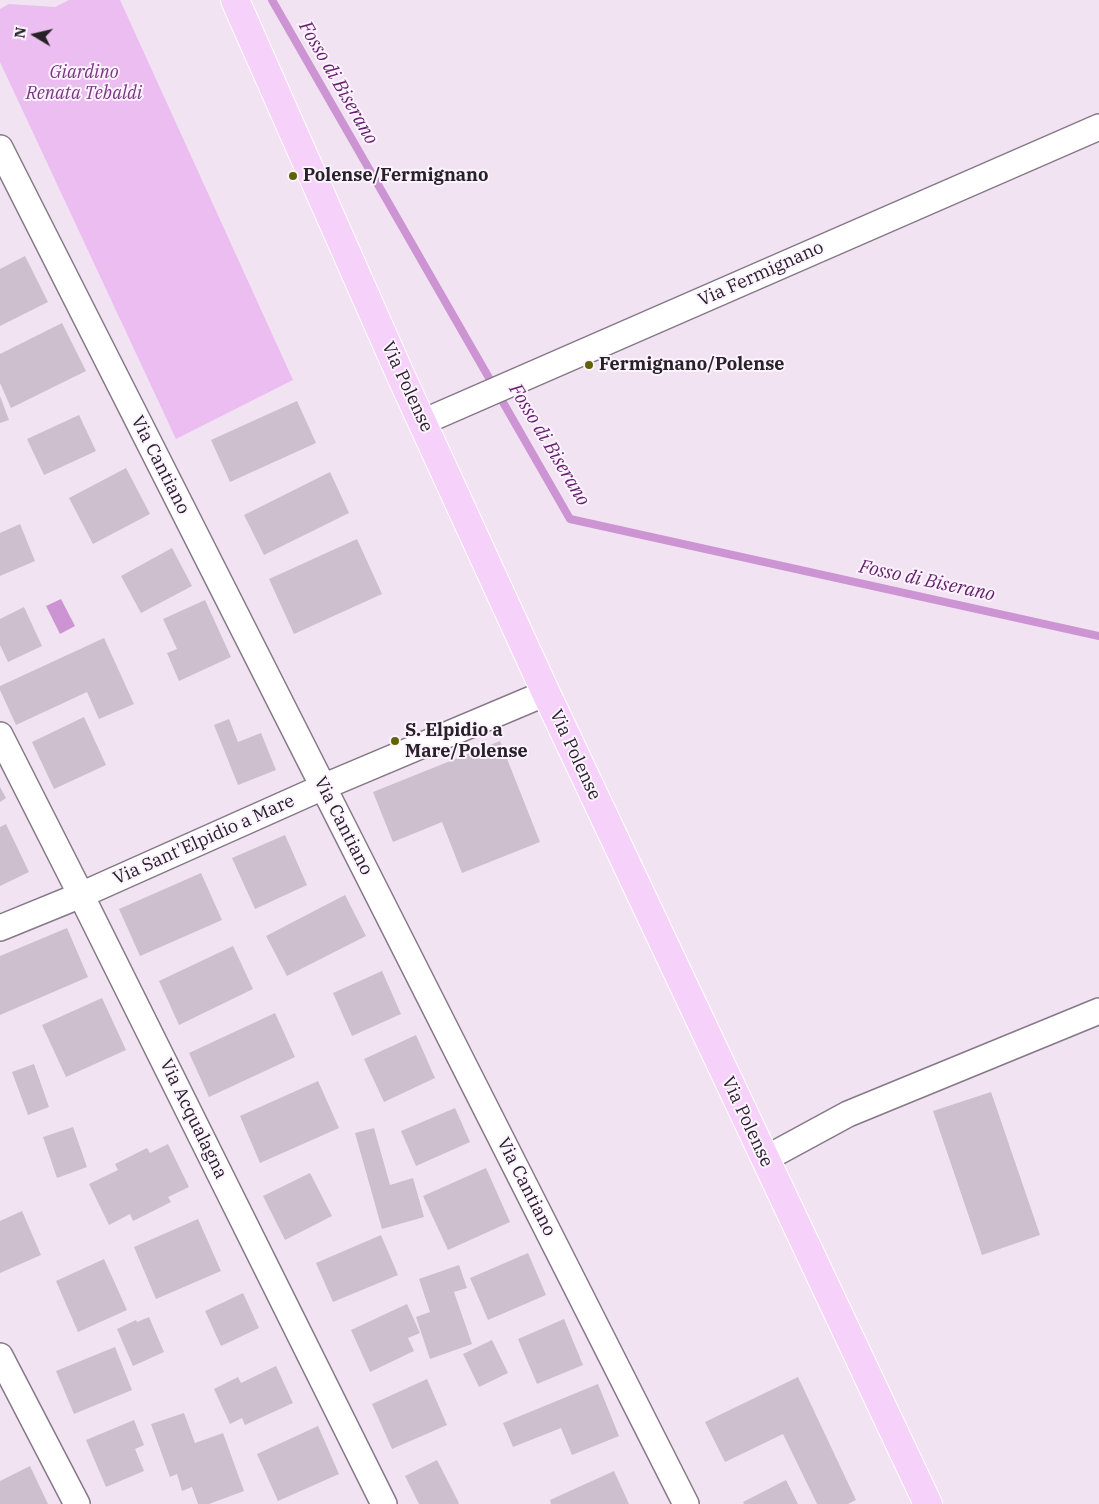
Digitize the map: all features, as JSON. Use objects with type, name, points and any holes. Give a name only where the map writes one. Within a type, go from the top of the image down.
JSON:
[{"type":"main road","name":"Via Polense","points":[[235,0],[376,320],[546,693],[928,1504]]},
{"type":"street","name":"Via Fermignano","points":[[423,422],[1099,126]]},
{"type":"street","name":"Via Cantiano","points":[[0,148],[686,1504]]},
{"type":"street","name":"Via Sant'Elpidio a Mare","points":[[0,928],[81,895],[323,787],[546,693]]},
{"type":"street","name":"Via Acqualagna","points":[[0,735],[384,1504]]},
{"type":"street","points":[[765,1159],[848,1114],[1099,1011]]},
{"type":"street","points":[[0,1356],[77,1504]]},
{"type":"green space","name":"Giardino Renata Tebaldi","points":[[69,0],[120,0],[293,380],[176,439],[0,62],[0,9],[9,4],[55,7]]},
{"type":"shaded area","points":[[61,599],[75,626],[60,634],[46,606]]},
{"type":"building","points":[[25,256],[48,302],[0,326],[0,269]]},
{"type":"building","points":[[62,323],[86,371],[11,408],[0,383],[0,354]]},
{"type":"building","points":[[0,396],[9,420],[0,423]]},
{"type":"building","points":[[297,401],[316,443],[230,482],[211,440]]},
{"type":"building","points":[[79,415],[96,451],[44,475],[27,439]]},
{"type":"building","points":[[126,468],[150,514],[93,544],[69,498]]},
{"type":"building","points":[[330,472],[349,513],[264,555],[244,515]]},
{"type":"building","points":[[20,524],[35,561],[0,576],[0,533]]},
{"type":"building","points":[[357,539],[382,594],[294,634],[269,579]]},
{"type":"building","points":[[172,548],[192,586],[141,613],[121,576]]},
{"type":"building","points":[[205,600],[231,657],[179,681],[167,653],[177,649],[163,619]]},
{"type":"building","points":[[24,607],[42,646],[8,662],[0,645],[0,619]]},
{"type":"building","points":[[104,638],[134,704],[99,719],[87,692],[16,725],[0,690],[0,686]]},
{"type":"building","points":[[84,717],[106,765],[54,789],[32,742]]},
{"type":"building","points":[[229,719],[238,742],[261,733],[276,770],[238,785],[214,725]]},
{"type":"building","points":[[500,741],[540,842],[462,873],[442,822],[393,842],[373,792]]},
{"type":"building","points":[[0,787],[6,798],[0,802]]},
{"type":"building","points":[[6,824],[29,872],[0,886],[0,827]]},
{"type":"building","points":[[285,835],[307,885],[255,909],[232,858]]},
{"type":"building","points":[[201,873],[222,920],[140,956],[119,909]]},
{"type":"building","points":[[345,895],[366,936],[287,976],[266,936]]},
{"type":"building","points":[[67,928],[88,977],[0,1015],[0,956]]},
{"type":"building","points":[[233,946],[253,989],[179,1025],[159,981]]},
{"type":"building","points":[[382,971],[401,1014],[352,1036],[333,993]]},
{"type":"building","points":[[102,998],[126,1050],[66,1077],[42,1025]]},
{"type":"building","points":[[275,1013],[295,1057],[209,1097],[189,1053]]},
{"type":"building","points":[[416,1035],[435,1078],[384,1102],[364,1059]]},
{"type":"building","points":[[34,1064],[49,1107],[28,1115],[12,1072]]},
{"type":"building","points":[[318,1081],[339,1128],[260,1163],[240,1116]]},
{"type":"building","points":[[991,1092],[1040,1235],[982,1255],[933,1111]]},
{"type":"building","points":[[455,1108],[470,1142],[416,1166],[401,1131]]},
{"type":"building","points":[[73,1127],[87,1167],[57,1178],[43,1137]]},
{"type":"building","points":[[374,1128],[390,1185],[413,1178],[424,1217],[382,1229],[355,1133]]},
{"type":"building","points":[[168,1144],[189,1187],[168,1197],[171,1202],[133,1221],[130,1214],[109,1225],[89,1184],[118,1170],[115,1164],[147,1148],[150,1153]]},
{"type":"building","points":[[486,1168],[510,1222],[448,1250],[423,1196]]},
{"type":"building","points":[[310,1173],[332,1216],[285,1240],[263,1196]]},
{"type":"building","points":[[22,1211],[41,1255],[0,1273],[0,1221]]},
{"type":"building","points":[[198,1219],[221,1271],[156,1299],[134,1247]]},
{"type":"building","points":[[381,1235],[398,1275],[333,1302],[316,1263]]},
{"type":"building","points":[[528,1253],[546,1295],[488,1320],[470,1278]]},
{"type":"building","points":[[104,1259],[127,1310],[78,1332],[56,1281]]},
{"type":"building","points":[[459,1265],[467,1288],[454,1292],[472,1344],[430,1359],[416,1317],[430,1312],[419,1279]]},
{"type":"building","points":[[243,1293],[259,1328],[221,1346],[205,1311]]},
{"type":"building","points":[[407,1304],[420,1333],[408,1338],[414,1351],[370,1372],[351,1330]]},
{"type":"building","points":[[149,1317],[164,1352],[133,1366],[117,1329],[136,1320],[137,1322]]},
{"type":"building","points":[[564,1319],[583,1365],[537,1384],[518,1339]]},
{"type":"building","points":[[492,1340],[508,1373],[479,1387],[463,1354]]},
{"type":"building","points":[[115,1347],[132,1390],[74,1414],[56,1371]]},
{"type":"building","points":[[276,1366],[293,1403],[245,1425],[242,1418],[230,1424],[214,1389],[238,1377],[241,1383]]},
{"type":"building","points":[[798,1377],[856,1500],[848,1504],[817,1504],[783,1434],[725,1462],[705,1422]]},
{"type":"building","points":[[427,1379],[447,1425],[392,1449],[372,1404]]},
{"type":"building","points":[[598,1384],[619,1436],[572,1455],[561,1428],[513,1447],[503,1423]]},
{"type":"building","points":[[184,1413],[195,1443],[223,1433],[244,1491],[209,1504],[198,1504],[192,1487],[182,1491],[177,1474],[170,1477],[151,1424]]},
{"type":"building","points":[[134,1420],[144,1445],[135,1449],[144,1471],[106,1487],[86,1440]]},
{"type":"building","points":[[318,1426],[339,1474],[278,1501],[257,1454]]},
{"type":"building","points":[[437,1460],[458,1504],[419,1504],[405,1476]]},
{"type":"building","points":[[30,1466],[48,1504],[0,1504],[0,1481]]},
{"type":"building","points":[[614,1471],[629,1504],[551,1504],[550,1500]]},
{"type":"building","points":[[786,1480],[798,1504],[744,1504],[743,1502]]},
{"type":"waterway","name":"Fosso di Biserano","points":[[272,0],[570,519],[1099,636]]},
{"type":"place","name":"Polense/Fermignano","points":[[293,176]]},
{"type":"place","name":"Fermignano/Polense","points":[[589,365]]},
{"type":"place","name":"S. Elpidio a Mare/Polense","points":[[395,741]]}]
